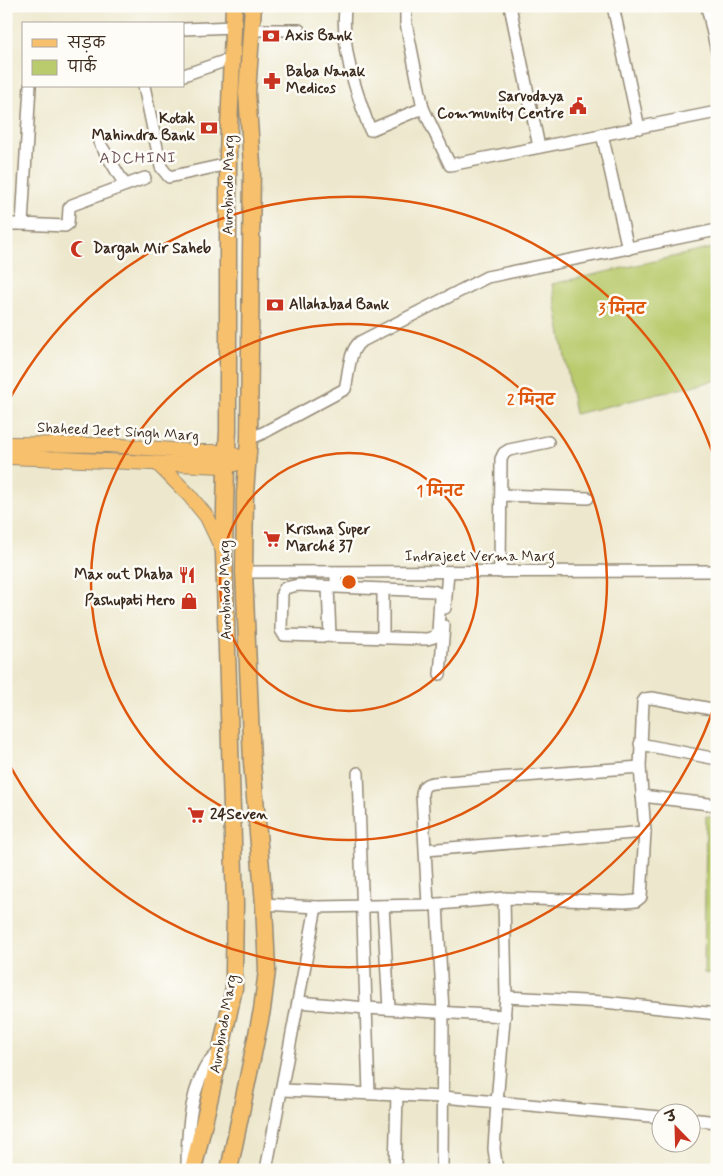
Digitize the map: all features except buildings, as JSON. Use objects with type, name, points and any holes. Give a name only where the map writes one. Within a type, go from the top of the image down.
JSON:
[{"type":"highway","name":"Aurobindo Marg","points":[[193,1170],[234,988],[235,904],[224,554],[227,459],[228,164],[234,6]]},
{"type":"highway","name":"Aurobindo Marg","points":[[229,1170],[262,1010],[267,970],[264,904],[252,762],[244,572],[245,493],[249,439],[252,164],[247,93],[253,6]]},
{"type":"main road","name":"Shaheed Jeet Singh Marg","points":[[6,444],[109,445],[197,452],[227,459]]},
{"type":"main road","name":"Shaheed Jeet Singh Marg","points":[[6,457],[84,459],[158,464],[227,459]]},
{"type":"main road","points":[[227,459],[248,461]]},
{"type":"main road","points":[[158,464],[189,495],[207,517],[224,554]]},
{"type":"street","points":[[345,6],[343,26],[351,76],[370,130],[423,108]]},
{"type":"street","points":[[406,6],[406,23],[423,108],[450,165],[717,112]]},
{"type":"street","points":[[510,6],[539,147]]},
{"type":"street","points":[[613,6],[639,128]]},
{"type":"street","points":[[707,6],[717,52]]},
{"type":"street","points":[[185,29],[234,27]]},
{"type":"street","points":[[252,30],[299,30]]},
{"type":"street","points":[[185,76],[233,58]]},
{"type":"street","points":[[22,224],[30,88]]},
{"type":"street","points":[[147,88],[161,167],[170,177],[228,164]]},
{"type":"street","points":[[602,134],[628,249]]},
{"type":"street","points":[[99,142],[125,185]]},
{"type":"street","points":[[6,224],[65,226],[68,224],[69,208],[72,205],[145,178]]},
{"type":"street","points":[[249,439],[345,389],[353,351],[360,342],[487,277],[717,230]]},
{"type":"street","points":[[500,572],[501,459],[504,453],[509,450],[548,442]]},
{"type":"street","points":[[501,495],[588,498]]},
{"type":"street","name":"Indrajeet Verma Marg","points":[[244,572],[717,571]]},
{"type":"street","points":[[330,636],[332,587],[336,572]]},
{"type":"street","points":[[440,674],[448,572]]},
{"type":"street","points":[[298,585],[332,587],[433,591],[438,593],[440,597],[438,633],[434,637],[427,639],[284,635],[281,630],[282,593],[285,588],[298,585]]},
{"type":"street","points":[[383,589],[383,638]]},
{"type":"street","points":[[264,904],[316,908],[433,904],[504,898],[636,901],[641,897],[645,832],[640,767],[643,702],[645,699],[652,698],[717,710]]},
{"type":"street","points":[[640,744],[717,759]]},
{"type":"street","points":[[442,1170],[443,1012],[426,850],[422,789],[429,784],[640,767]]},
{"type":"street","points":[[358,773],[369,1093]]},
{"type":"street","points":[[642,796],[717,805]]},
{"type":"street","points":[[426,850],[645,832]]},
{"type":"street","points":[[497,1170],[494,1149],[506,997],[504,898]]},
{"type":"street","points":[[383,906],[389,1009]]},
{"type":"street","points":[[266,1170],[283,1090],[316,908]]},
{"type":"street","points":[[506,997],[604,1002],[717,1014]]},
{"type":"street","points":[[299,1002],[505,1016]]},
{"type":"street","points":[[187,1170],[187,1136],[194,1099],[204,1069],[221,1049]]},
{"type":"street","points":[[283,1090],[443,1097],[650,1116]]},
{"type":"street","points":[[396,1170],[397,1094]]},
{"type":"street","points":[[700,1120],[717,1122]]},
{"type":"green space","points":[[717,247],[717,380],[575,414],[552,284]]},
{"type":"green space","points":[[706,816],[717,817],[717,974],[704,973]]},
{"type":"place","name":"Axis Bank","points":[[271,36]]},
{"type":"place","name":"Baba Nanak Medicos","points":[[272,81]]},
{"type":"place","name":"Sarvodaya Community Centre","points":[[578,106]]},
{"type":"place","name":"Kotak Mahindra Bank","points":[[209,128]]},
{"type":"place","name":"Dargah Mir Saheb","points":[[79,249]]},
{"type":"place","name":"Allahabad Bank","points":[[275,305]]},
{"type":"place","name":"Krishna Super Marché 37","points":[[272,539]]},
{"type":"place","name":"Max out Dhaba","points":[[187,575]]},
{"type":"place","name":"Pashupati Hero","points":[[189,601]]},
{"type":"place","name":"24Seven","points":[[196,815]]},
{"type":"district","name":"ADCHINI","points":[[138,158]]}]
